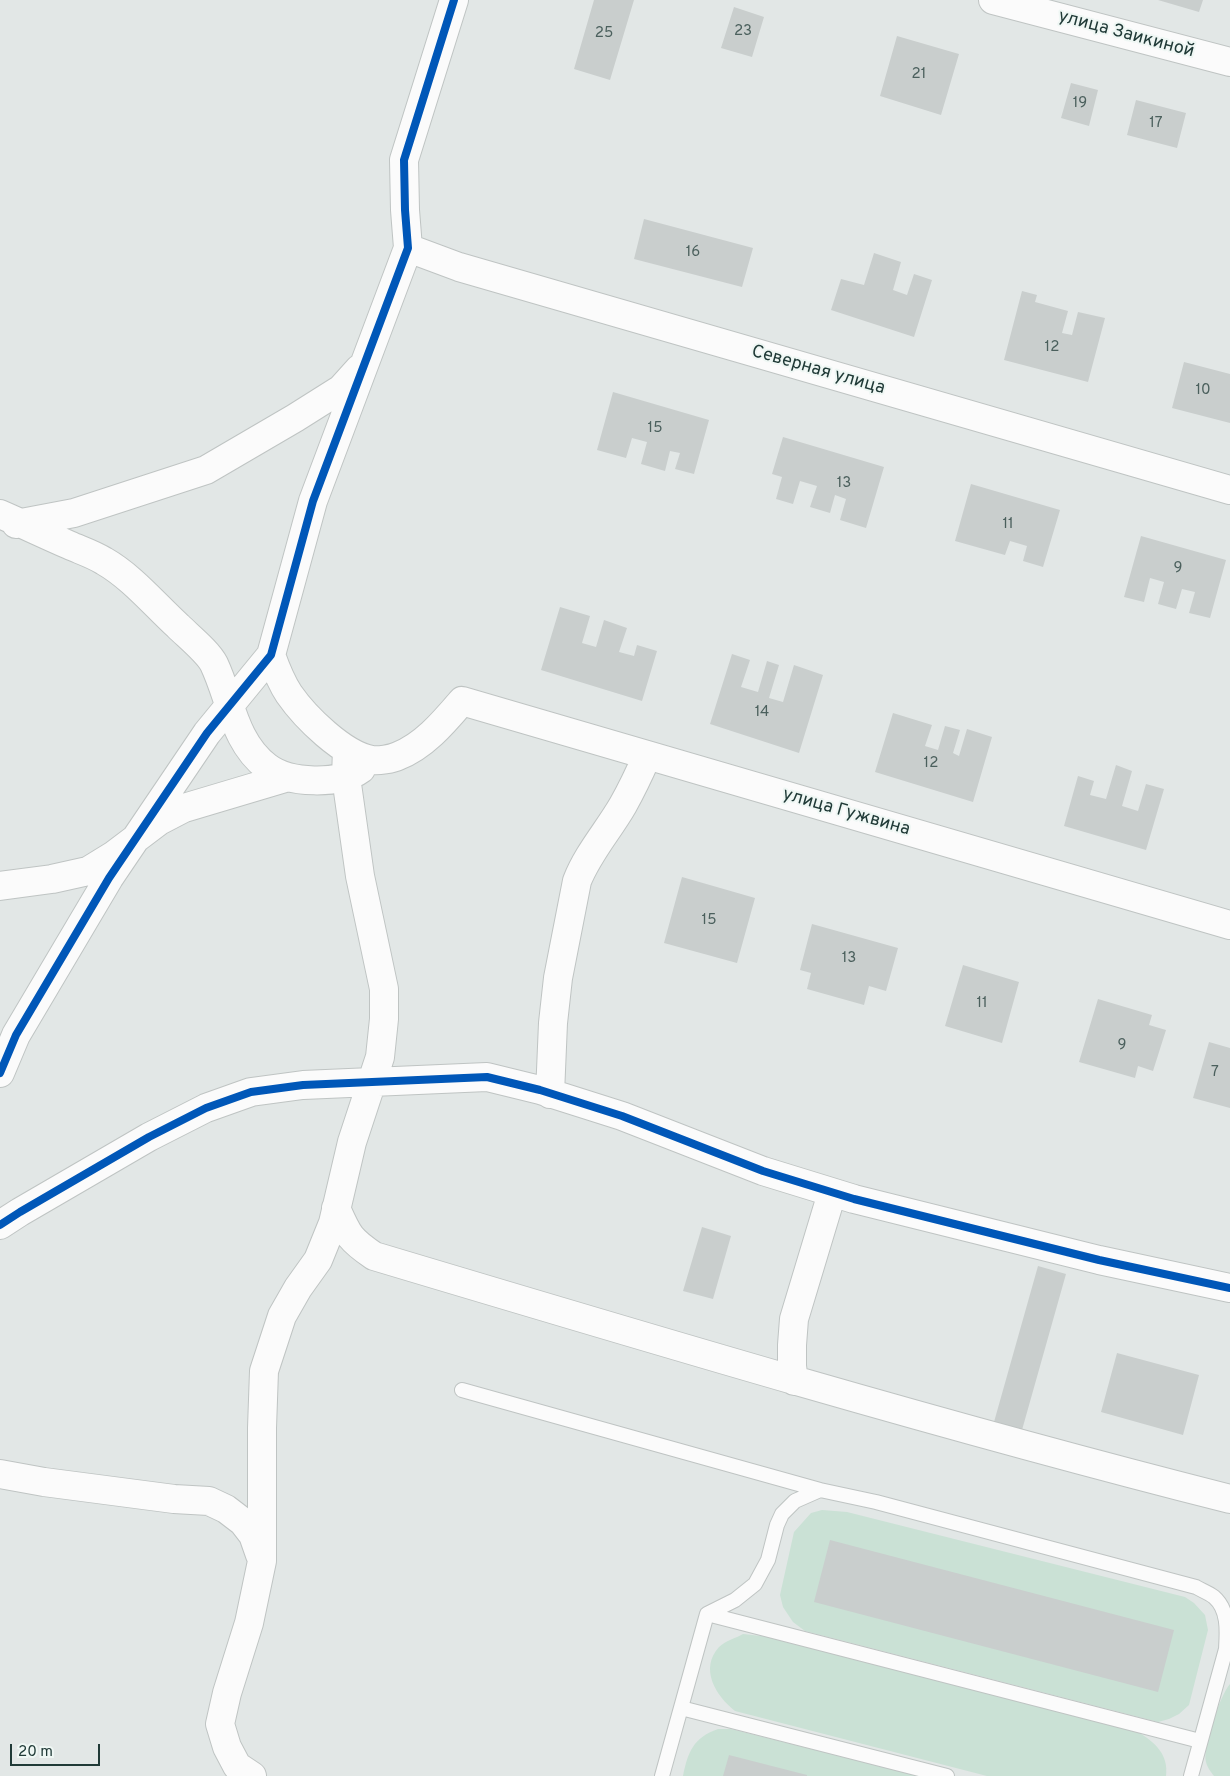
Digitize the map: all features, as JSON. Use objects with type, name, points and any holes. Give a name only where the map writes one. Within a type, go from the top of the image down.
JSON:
[{"type":"street","points":[[0,1073],[16,1036],[109,878],[207,733],[271,656],[313,500],[408,248],[404,160],[454,0]]},
{"type":"street","name":"улица Заикиной","points":[[993,0],[1230,62]]},
{"type":"street","name":"Северная улица","points":[[408,248],[459,267],[1230,490]]},
{"type":"street","points":[[7,521],[74,513],[206,470],[341,389],[365,363]]},
{"type":"street","points":[[7,521],[104,561],[129,580],[196,643],[214,663],[240,733],[252,753],[268,768],[288,778],[306,781],[354,774],[372,760]]},
{"type":"street","points":[[271,656],[280,679],[290,695],[321,730],[347,750],[372,760]]},
{"type":"street","name":"улица Гужвина","points":[[372,760],[398,756],[420,743],[437,730],[462,701],[1230,925]]},
{"type":"street","points":[[252,1776],[237,1766],[220,1724],[227,1693],[249,1623],[262,1561],[264,1371],[282,1316],[298,1288],[318,1260],[333,1223],[352,1142],[380,1058],[384,989],[360,876],[346,776],[347,750]]},
{"type":"street","points":[[550,1094],[552,1032],[557,987],[576,881],[597,842],[623,805],[647,756]]},
{"type":"street","points":[[0,886],[52,879],[88,871],[135,840],[159,821],[184,808],[288,778]]},
{"type":"street","points":[[0,1225],[149,1137],[206,1108],[251,1092],[303,1085],[487,1077],[622,1116],[763,1171],[832,1193],[1099,1260],[1230,1288]]},
{"type":"street","points":[[794,1381],[792,1359],[794,1319],[832,1193]]},
{"type":"street","points":[[336,1208],[347,1234],[357,1245],[374,1256],[794,1381],[1104,1467],[1230,1499]]},
{"type":"street","points":[[298,1288],[327,1264],[340,1258],[374,1256]]},
{"type":"street","points":[[0,1474],[44,1482],[209,1502],[226,1509],[243,1522],[253,1535],[262,1561]]},
{"type":"lane","points":[[462,1390],[820,1490],[876,1502],[1196,1588],[1214,1597],[1223,1610],[1227,1628],[1228,1650],[1190,1776]]},
{"type":"lane","points":[[662,1776],[707,1614],[735,1600],[754,1584],[768,1560],[777,1525],[782,1514],[795,1501],[820,1490]]},
{"type":"lane","points":[[707,1614],[1200,1741]]},
{"type":"lane","points":[[681,1708],[947,1776]]},
{"type":"green space","points":[[822,1510],[847,1512],[1185,1597],[1194,1603],[1205,1615],[1208,1630],[1189,1705],[1179,1714],[1158,1722],[805,1631],[793,1622],[783,1607],[780,1595],[794,1532],[811,1513]]},
{"type":"green space","points":[[743,1634],[770,1637],[1138,1732],[1160,1750],[1165,1762],[1166,1776],[987,1776],[735,1711],[716,1690],[712,1682],[710,1664],[713,1655],[719,1647]]},
{"type":"green space","points":[[1230,1684],[1230,1776],[1214,1776],[1208,1768],[1205,1755],[1217,1710]]},
{"type":"green space","points":[[718,1729],[731,1729],[919,1776],[683,1776],[687,1760],[697,1741]]},
{"type":"building","points":[[594,0],[634,0],[610,80],[574,69]]},
{"type":"building","points":[[1158,0],[1203,0],[1199,12]]},
{"type":"building","points":[[734,7],[764,17],[752,57],[721,48]]},
{"type":"building","points":[[897,36],[959,54],[941,115],[880,96]]},
{"type":"building","points":[[1071,83],[1098,90],[1089,126],[1061,118]]},
{"type":"building","points":[[1136,100],[1186,113],[1177,148],[1127,135]]},
{"type":"building","points":[[644,219],[753,248],[742,287],[634,259]]},
{"type":"building","points":[[874,253],[901,262],[893,290],[907,295],[914,274],[932,280],[914,337],[831,310],[841,279],[864,285]]},
{"type":"building","points":[[1022,291],[1037,295],[1035,302],[1068,311],[1062,333],[1072,335],[1078,312],[1105,318],[1088,382],[1004,360]]},
{"type":"building","points":[[1184,362],[1230,374],[1230,423],[1172,408]]},
{"type":"building","points":[[613,392],[709,420],[694,474],[675,469],[680,453],[670,451],[665,471],[641,464],[647,442],[632,438],[626,458],[597,450]]},
{"type":"building","points":[[783,437],[884,467],[866,528],[840,520],[846,499],[835,495],[830,513],[810,507],[817,486],[800,481],[793,504],[776,499],[782,477],[772,474]]},
{"type":"building","points":[[971,484],[1060,510],[1043,567],[1023,561],[1027,546],[1010,541],[1005,555],[955,541]]},
{"type":"building","points":[[1141,536],[1226,560],[1210,618],[1189,613],[1195,592],[1182,589],[1176,609],[1158,604],[1164,582],[1150,578],[1144,602],[1124,597]]},
{"type":"building","points":[[560,607],[590,616],[582,643],[596,647],[604,620],[627,628],[619,652],[634,656],[637,645],[657,651],[642,701],[541,670]]},
{"type":"building","points":[[732,654],[750,660],[741,687],[758,692],[767,661],[779,665],[769,698],[783,702],[794,665],[823,675],[799,753],[710,724]]},
{"type":"building","points":[[893,713],[932,725],[925,746],[938,750],[945,726],[960,730],[953,753],[959,756],[967,729],[992,737],[973,802],[875,772]]},
{"type":"building","points":[[1116,765],[1132,771],[1122,806],[1138,811],[1146,784],[1164,789],[1146,850],[1064,826],[1078,776],[1094,781],[1090,795],[1106,799]]},
{"type":"building","points":[[682,877],[755,898],[737,963],[664,943]]},
{"type":"building","points":[[812,924],[898,948],[886,991],[869,986],[864,1005],[807,989],[811,973],[800,970]]},
{"type":"building","points":[[963,965],[1019,982],[1002,1043],[945,1026]]},
{"type":"building","points":[[1098,999],[1152,1015],[1149,1025],[1166,1030],[1153,1071],[1138,1066],[1135,1078],[1079,1062]]},
{"type":"building","points":[[1209,1042],[1230,1048],[1230,1108],[1193,1098]]},
{"type":"building","points":[[702,1227],[731,1236],[713,1299],[683,1291]]},
{"type":"building","points":[[1038,1266],[1066,1274],[1022,1430],[994,1422]]},
{"type":"building","points":[[1117,1353],[1199,1375],[1183,1435],[1101,1412]]},
{"type":"building","points":[[830,1540],[1174,1630],[1158,1692],[814,1602]]},
{"type":"building","points":[[729,1755],[807,1775],[807,1776],[723,1776]]},
{"type":"cycle path","points":[[0,1073],[16,1035],[109,878],[207,733],[271,655],[313,501],[408,248],[404,160],[454,0]]},
{"type":"cycle path","points":[[0,1225],[149,1137],[206,1108],[251,1092],[303,1085],[487,1077],[540,1090],[622,1116],[763,1171],[854,1199],[1099,1260],[1230,1288]]}]
